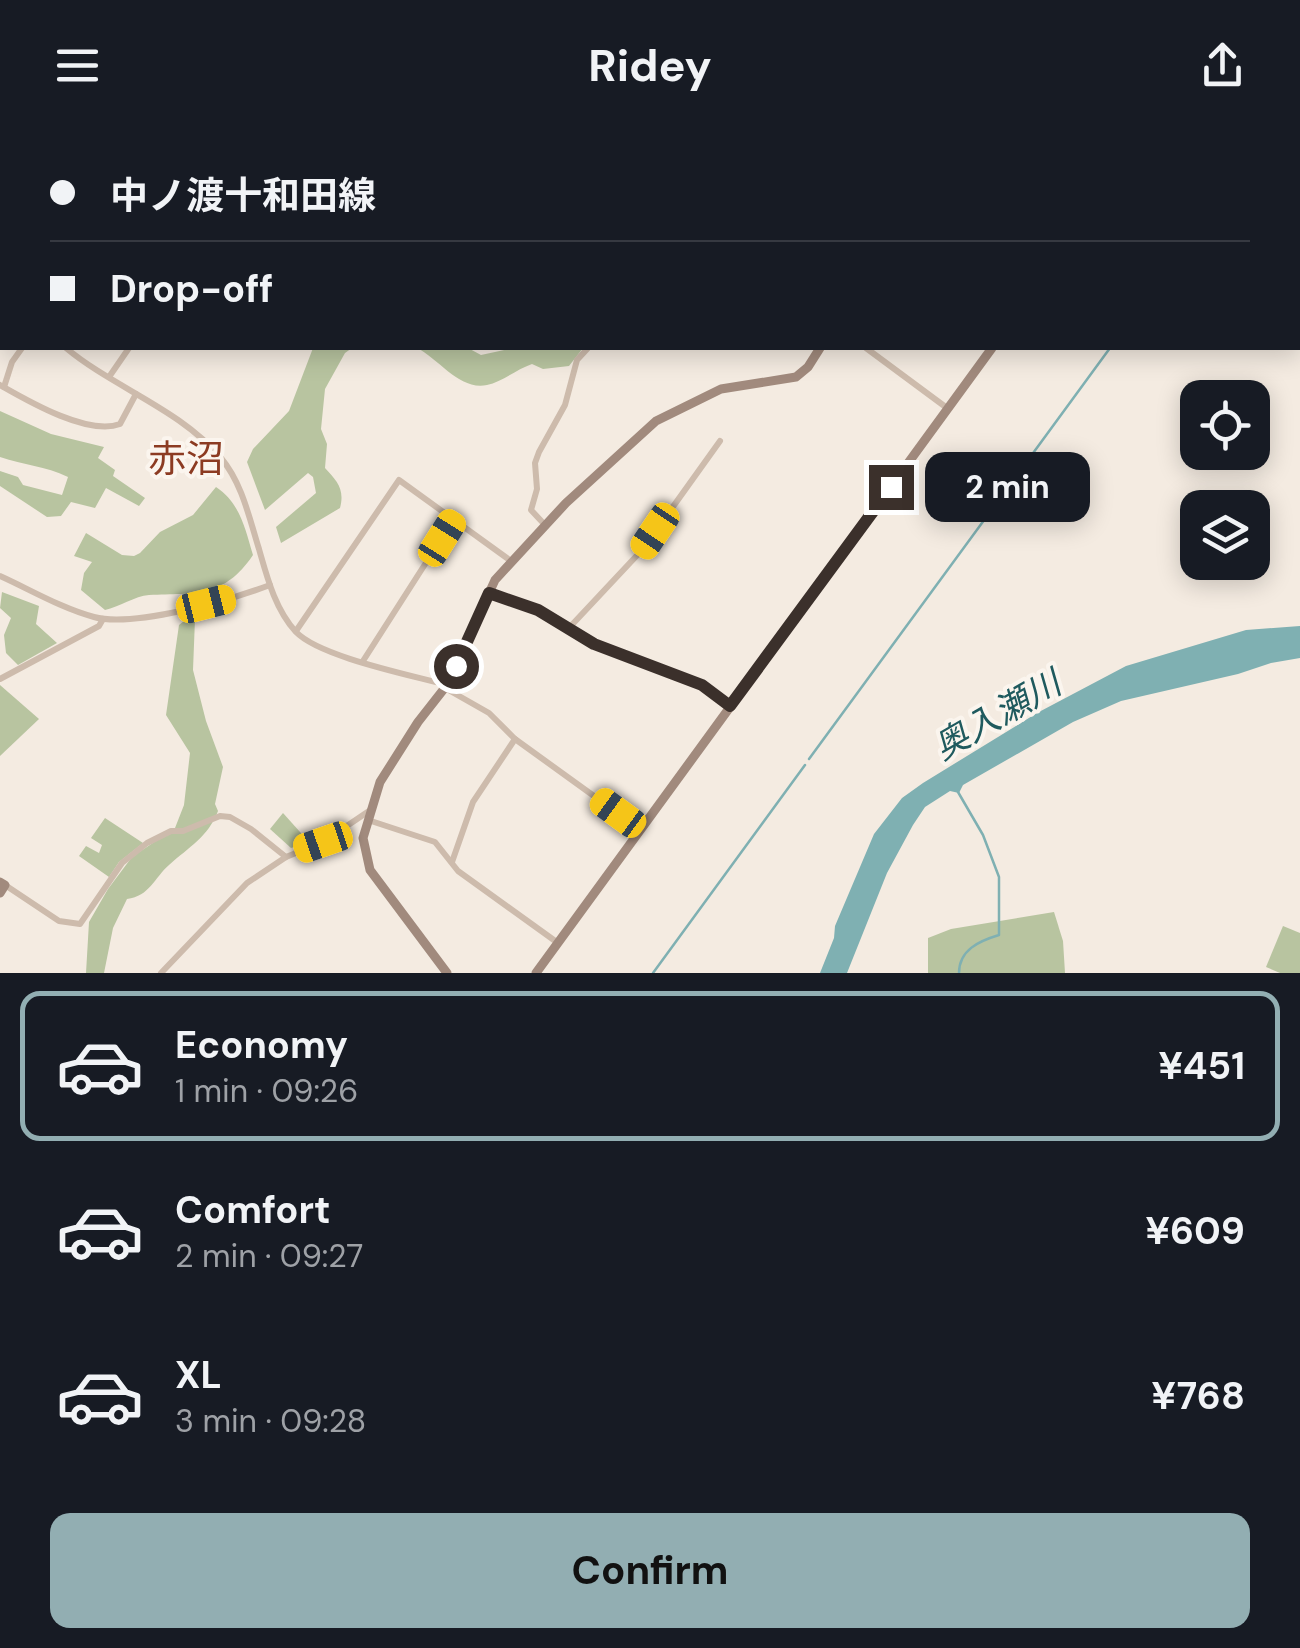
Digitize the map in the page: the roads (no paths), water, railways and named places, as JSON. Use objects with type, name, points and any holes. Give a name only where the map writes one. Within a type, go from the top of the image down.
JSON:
[{"type":"main road","points":[[446,973],[370,870],[364,852],[368,815],[394,760],[446,686],[489,593],[511,561],[545,526],[666,414],[721,389],[796,376],[808,368],[819,350]]},
{"type":"main road","points":[[536,973],[991,350]]},
{"type":"street","points":[[21,350],[2,386],[52,412],[108,428],[120,424],[136,394]]},
{"type":"street","points":[[69,350],[198,435],[224,462],[246,503],[270,585],[296,632],[320,647],[446,686],[488,713],[515,739],[640,830]]},
{"type":"street","points":[[109,377],[128,350]]},
{"type":"street","points":[[545,526],[531,510],[537,488],[536,463],[566,404],[577,360],[586,350]]},
{"type":"street","points":[[869,350],[948,408]]},
{"type":"street","points":[[568,629],[642,550],[720,441]]},
{"type":"street","points":[[296,632],[399,480],[511,561]]},
{"type":"street","points":[[363,661],[454,519]]},
{"type":"street","points":[[0,576],[103,619],[181,610],[270,585]]},
{"type":"street","points":[[489,593],[538,610],[594,644],[702,685],[730,706]]},
{"type":"street","points":[[0,679],[99,626],[103,619]]},
{"type":"street","points":[[452,863],[474,802],[515,739]]},
{"type":"street","points":[[161,973],[246,883],[286,857],[323,842],[368,815],[436,842],[452,863],[558,943]]},
{"type":"street","points":[[2,887],[59,921],[80,924],[122,864],[135,852],[162,835],[220,816],[242,823],[286,857]]},
{"type":"water","points":[[1300,626],[1300,658],[1121,701],[1073,722],[963,785],[959,793],[950,791],[925,807],[887,873],[847,973],[820,973],[835,926],[874,834],[902,798],[1037,713],[1126,666],[1246,630]]},
{"type":"waterway","points":[[1028,460],[1109,350]]},
{"type":"waterway","points":[[809,759],[1023,467]]},
{"type":"waterway","points":[[653,973],[805,765]]},
{"type":"waterway","points":[[958,792],[983,835],[999,877],[999,935],[966,952],[959,973]]},
{"type":"district","name":"赤沼","points":[[186,459]]},
{"type":"water label","name":"奥入瀬川","points":[[997,715]]}]
